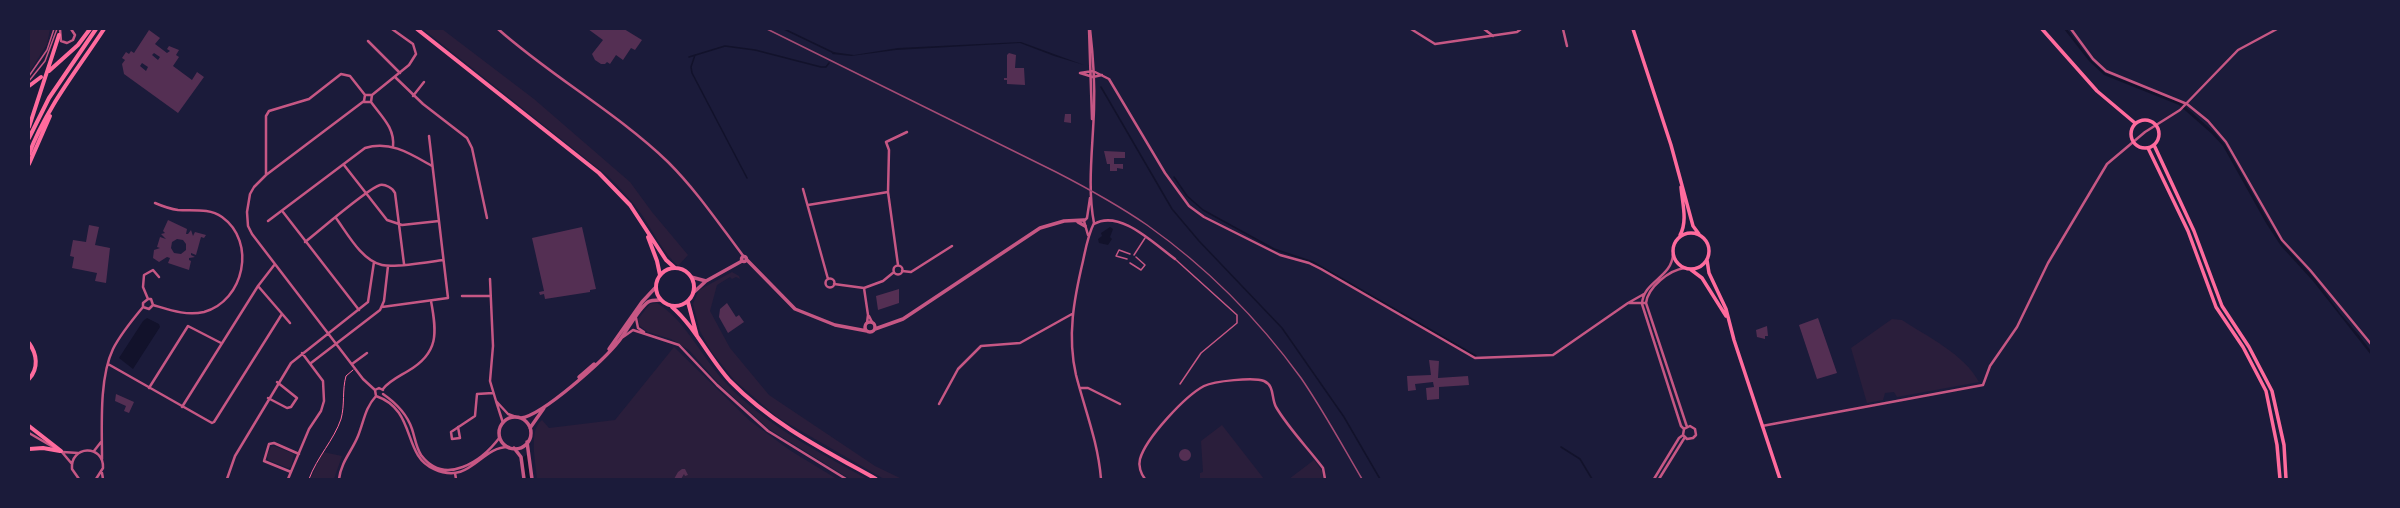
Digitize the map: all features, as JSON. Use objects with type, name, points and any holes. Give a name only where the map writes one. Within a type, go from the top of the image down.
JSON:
[{"type":"main road","points":[[49,70],[78,45],[90,29]]},
{"type":"main road","points":[[29,138],[49,98],[96,29]]},
{"type":"main road","points":[[29,154],[43,122],[104,29]]},
{"type":"main road","points":[[413,29],[443,50]]},
{"type":"main road","points":[[417,29],[599,174],[626,201],[666,260],[675,268]]},
{"type":"main road","points":[[1633,29],[1693,226],[1709,246],[1707,260],[1709,273],[1726,309],[1780,479]]},
{"type":"main road","points":[[2042,29],[2097,91],[2135,123]]},
{"type":"main road","points":[[29,127],[59,35]]},
{"type":"main road","points":[[29,86],[41,77]]},
{"type":"main road","points":[[29,164],[59,96]]},
{"type":"main road","points":[[2144,120],[2155,125],[2158,137],[2154,145],[2148,148],[2139,147],[2133,142],[2131,131],[2135,123],[2144,120]]},
{"type":"main road","points":[[2154,145],[2194,231],[2222,306],[2249,346],[2272,391],[2284,444],[2286,479]]},
{"type":"main road","points":[[2148,148],[2188,231],[2216,307],[2243,347],[2266,391],[2277,445],[2280,479]]},
{"type":"main road","points":[[1680,181],[1684,218],[1683,230],[1674,245],[1673,254],[1676,262],[1702,278],[1728,319]]},
{"type":"main road","points":[[645,229],[657,260],[660,275]]},
{"type":"main road","points":[[1680,236],[1688,233],[1699,234]]},
{"type":"main road","points":[[1687,268],[1701,266],[1707,260]]},
{"type":"main road","points":[[672,307],[682,306],[688,302],[693,293],[691,277],[684,270],[675,268],[667,269],[660,275],[655,288],[660,300],[672,307],[730,380],[766,414],[806,440],[876,479]]},
{"type":"main road","points":[[688,302],[689,312],[700,342]]},
{"type":"main road","points":[[29,343],[36,355],[34,370],[29,379]]},
{"type":"main road","points":[[29,426],[61,452]]},
{"type":"main road","points":[[29,449],[43,448],[61,452]]},
{"type":"street","points":[[60,29],[59,35],[61,41],[71,43],[75,35],[71,29]]},
{"type":"street","points":[[365,95],[372,95],[400,73],[416,54],[413,44],[392,29]]},
{"type":"street","points":[[498,29],[634,132],[668,162],[706,204],[744,259],[795,309],[835,325],[871,332],[875,329],[903,319],[1040,228],[1064,221],[1078,222],[1086,226],[1092,226],[1101,221]]},
{"type":"street","points":[[1089,29],[1091,70],[1093,77],[1091,194],[1093,219],[1088,236],[1072,314],[1073,360],[1097,446],[1101,479]]},
{"type":"street","points":[[1411,29],[1435,44],[1517,32],[1521,29]]},
{"type":"street","points":[[1484,29],[1493,36]]},
{"type":"street","points":[[1563,29],[1567,46]]},
{"type":"street","points":[[2072,29],[2093,60],[2106,71],[2186,104],[2208,121],[2226,142],[2282,240],[2310,270],[2371,344]]},
{"type":"street","points":[[1762,426],[1983,384],[2003,345],[2017,328],[2048,264],[2075,215],[2107,164],[2155,125],[2180,110],[2238,50],[2277,29]]},
{"type":"street","points":[[368,41],[400,73]]},
{"type":"street","points":[[1091,70],[1089,76],[1093,128]]},
{"type":"street","points":[[1103,75],[1093,77],[1080,73],[1091,70],[1103,75],[1109,79],[1165,173],[1189,206],[1204,217],[1280,255],[1309,263],[1321,269],[1475,358],[1553,355],[1628,303],[1644,294],[1652,284],[1670,269],[1673,254]]},
{"type":"street","points":[[266,175],[266,116],[269,111],[309,99],[341,74],[350,76],[365,95],[364,102]]},
{"type":"street","points":[[395,77],[413,96],[450,124],[470,143],[487,218]]},
{"type":"street","points":[[413,96],[424,82]]},
{"type":"street","points":[[372,95],[371,102],[390,128],[394,139],[393,148]]},
{"type":"street","points":[[339,479],[340,469],[358,437],[365,412],[376,396],[375,390],[355,368],[252,234],[247,220],[250,194],[266,175],[364,102],[371,102]]},
{"type":"street","points":[[902,271],[902,267],[898,265],[888,192],[889,150],[886,142],[907,132]]},
{"type":"street","points":[[310,363],[337,344],[382,307],[448,298],[429,136]]},
{"type":"street","points":[[268,222],[365,148],[373,146],[400,148],[432,166]]},
{"type":"street","points":[[344,165],[387,220],[399,225],[439,221]]},
{"type":"street","points":[[305,242],[378,185],[394,190],[404,264]]},
{"type":"street","points":[[803,189],[828,278],[825,282],[827,286],[831,287],[834,284],[864,288],[883,280],[894,272],[894,268],[898,265]]},
{"type":"street","points":[[808,205],[888,192]]},
{"type":"street","points":[[1088,236],[1086,219],[1091,194]]},
{"type":"street","points":[[153,305],[180,313],[203,312],[214,308],[226,299],[239,280],[243,255],[237,234],[231,224],[216,213],[205,210],[176,209],[155,203]]},
{"type":"street","points":[[283,212],[359,310]]},
{"type":"street","points":[[336,218],[367,258],[374,262],[388,266],[444,260]]},
{"type":"street","points":[[1078,222],[1086,219],[1120,221],[1175,259]]},
{"type":"street","points":[[894,272],[898,274],[902,271],[911,272],[952,246]]},
{"type":"street","points":[[693,293],[706,281],[744,259]]},
{"type":"street","points":[[227,479],[235,456],[277,382],[291,363],[302,352],[359,310],[370,297],[374,262]]},
{"type":"street","points":[[182,407],[258,286],[275,264]]},
{"type":"street","points":[[382,307],[388,266]]},
{"type":"street","points":[[1687,268],[1676,269],[1653,287],[1648,294],[1646,304],[1687,427]]},
{"type":"street","points":[[153,305],[151,299],[148,299],[143,287],[144,275],[153,270],[159,277]]},
{"type":"street","points":[[691,277],[706,281]]},
{"type":"street","points":[[490,278],[493,346],[490,372],[493,393],[503,423]]},
{"type":"street","points":[[828,278],[834,280],[834,284]]},
{"type":"street","points":[[258,286],[290,323]]},
{"type":"street","points":[[604,357],[642,302],[655,288]]},
{"type":"street","points":[[864,288],[868,315],[866,324],[867,331]]},
{"type":"street","points":[[1644,294],[1642,304],[1681,426],[1684,429],[1684,436],[1659,479]]},
{"type":"street","points":[[462,296],[490,296]]},
{"type":"street","points":[[103,479],[103,402],[108,364],[114,348],[143,306],[143,303],[148,299]]},
{"type":"street","points":[[630,325],[649,301],[660,300]]},
{"type":"street","points":[[382,395],[383,390],[388,383],[420,364],[429,352],[436,334],[431,301]]},
{"type":"street","points":[[618,343],[630,325],[642,302]]},
{"type":"street","points":[[1628,303],[1646,304]]},
{"type":"street","points":[[143,306],[149,309],[153,305]]},
{"type":"street","points":[[108,364],[212,423],[282,314]]},
{"type":"street","points":[[939,404],[958,369],[981,346],[1020,343],[1072,314]]},
{"type":"street","points":[[868,315],[875,329]]},
{"type":"street","points":[[636,318],[638,328],[646,334]]},
{"type":"street","points":[[854,329],[873,323],[890,324]]},
{"type":"street","points":[[630,325],[633,330]]},
{"type":"street","points":[[149,388],[188,326],[221,344]]},
{"type":"street","points":[[496,401],[508,414],[521,418],[530,416],[547,405],[576,381],[604,357],[628,332],[633,330],[679,345],[716,385],[768,431],[846,479]]},
{"type":"street","points":[[288,479],[324,401],[323,381],[302,352]]},
{"type":"street","points":[[352,364],[367,353]]},
{"type":"street","points":[[1145,479],[1140,472],[1140,459],[1173,410],[1203,387],[1214,383],[1258,379],[1268,384],[1272,388],[1274,404],[1323,468],[1325,479]]},
{"type":"street","points":[[268,398],[286,408],[291,408],[297,398],[277,382]]},
{"type":"street","points":[[375,390],[379,388],[383,390]]},
{"type":"street","points":[[1080,388],[1088,388],[1120,404]]},
{"type":"street","points":[[473,393],[493,393]]},
{"type":"street","points":[[458,427],[460,438],[452,439],[450,434],[458,427],[475,416],[478,394]]},
{"type":"street","points":[[382,395],[395,406],[406,423],[414,448],[421,460],[432,469],[455,473],[470,468],[498,449],[509,447],[514,448],[527,442]]},
{"type":"street","points":[[376,396],[382,395],[398,406],[407,419],[420,454],[434,466],[451,470],[468,466],[486,452],[500,437]]},
{"type":"street","points":[[532,479],[527,442],[530,428],[547,405]]},
{"type":"street","points":[[509,447],[500,437],[500,427],[503,423],[516,417]]},
{"type":"street","points":[[521,418],[530,428]]},
{"type":"street","points":[[1684,429],[1687,427],[1693,427],[1696,435],[1690,439],[1684,436]]},
{"type":"street","points":[[29,433],[61,452],[72,465],[74,474],[79,479]]},
{"type":"street","points":[[1654,479],[1684,436]]},
{"type":"street","points":[[94,451],[102,440]]},
{"type":"street","points":[[291,472],[264,461],[269,444],[274,443],[299,454]]},
{"type":"street","points":[[514,448],[521,457],[524,479]]},
{"type":"street","points":[[61,452],[78,452],[86,450],[94,451],[102,459]]},
{"type":"street","points":[[72,465],[78,452]]},
{"type":"street","points":[[96,479],[102,473]]},
{"type":"street","points":[[455,473],[456,479]]},
{"type":"lane","points":[[29,76],[47,50],[55,29]]},
{"type":"lane","points":[[29,81],[45,60],[55,29]]},
{"type":"lane","points":[[1134,255],[1145,238]]},
{"type":"lane","points":[[1127,259],[1116,256],[1120,250],[1130,254]]},
{"type":"lane","points":[[1130,263],[1141,270],[1144,265],[1136,257]]},
{"type":"lane","points":[[1175,259],[1209,287],[1237,316],[1238,319],[1237,323],[1201,353],[1180,384]]},
{"type":"path","points":[[310,479],[322,451],[339,425],[343,411],[346,376],[355,368]]},
{"type":"shaded area","points":[[29,29],[50,29],[47,44],[29,73]]},
{"type":"shaded area","points":[[423,29],[442,29],[534,99],[630,182],[652,212],[688,255],[678,266],[663,248],[638,210],[609,177]]},
{"type":"shaded area","points":[[2064,29],[2067,29],[2091,60],[2105,73],[2180,102],[2214,132],[2225,145],[2268,221],[2283,244],[2315,279],[2371,351],[2371,355],[2313,281],[2281,246],[2266,223],[2223,146],[2212,134],[2179,105],[2104,75],[2089,61]]},
{"type":"shaded area","points":[[1021,42],[1084,65],[1054,56],[1020,43],[896,50],[851,56],[832,54],[833,52],[854,55],[898,48]]},
{"type":"shaded area","points":[[1110,227],[1113,229],[1110,237],[1112,239],[1108,245],[1099,243],[1098,239],[1102,236],[1101,233]]},
{"type":"shaded area","points":[[732,272],[739,276],[740,279],[736,277],[732,279],[730,277],[717,285],[710,311],[730,348],[769,395],[875,466],[902,479],[884,479],[777,417],[734,380],[711,351],[700,331],[693,304],[699,290]]},
{"type":"shaded area","points":[[657,303],[667,310],[685,329],[724,381],[756,411],[791,436],[867,479],[850,479],[769,429],[718,383],[689,350],[671,339],[648,332],[640,326],[638,319],[650,304]]},
{"type":"shaded area","points":[[147,318],[159,324],[160,327],[133,369],[119,358],[143,321]]},
{"type":"shaded area","points":[[1892,319],[1902,320],[1945,347],[1964,363],[1979,382],[1897,397],[1894,392],[1885,393],[1883,400],[1867,403],[1851,348]]},
{"type":"shaded area","points":[[674,347],[750,421],[791,451],[837,479],[537,479],[534,456],[534,439],[535,431],[542,420],[549,428],[615,420]]},
{"type":"shaded area","points":[[1222,425],[1264,479],[1200,478],[1200,473],[1203,472],[1201,441]]},
{"type":"shaded area","points":[[274,446],[294,454],[291,467],[288,468],[268,460],[267,456],[271,447]]},
{"type":"shaded area","points":[[323,452],[342,456],[334,479],[310,479]]},
{"type":"shaded area","points":[[527,455],[530,479],[525,479],[523,457]]},
{"type":"shaded area","points":[[1314,460],[1322,471],[1323,479],[1289,479]]},
{"type":"building","points":[[588,29],[624,29],[642,40],[635,50],[631,48],[623,60],[616,55],[610,64],[607,62],[605,64],[601,64],[595,60],[592,54],[603,40]]},
{"type":"building","points":[[149,30],[160,38],[155,44],[167,53],[170,51],[167,49],[169,46],[179,50],[176,55],[179,57],[173,66],[192,80],[197,72],[204,77],[178,113],[124,74],[122,64],[125,60],[122,58],[126,52],[129,54],[131,51],[134,53]],"holes":[[[154,53],[160,57],[158,60],[152,55]],[[142,63],[148,67],[146,71],[140,66]]]},
{"type":"building","points":[[1009,53],[1016,55],[1015,68],[1024,68],[1025,85],[1007,84],[1007,80],[1004,80],[1004,78],[1007,78],[1007,55]]},
{"type":"building","points":[[1065,114],[1071,114],[1071,123],[1064,122]]},
{"type":"building","points":[[1104,151],[1125,152],[1125,158],[1114,158],[1114,164],[1123,164],[1123,169],[1117,168],[1117,171],[1110,171],[1110,164],[1107,164]]},
{"type":"building","points":[[168,220],[187,229],[186,234],[188,234],[191,230],[193,236],[195,232],[206,235],[204,238],[201,237],[196,255],[191,253],[191,255],[195,257],[189,258],[191,261],[189,270],[168,263],[170,258],[167,257],[159,262],[153,258],[154,250],[160,248],[157,247],[160,237],[166,239],[161,234],[165,233],[163,231]],"holes":[[[177,239],[183,240],[186,244],[186,250],[181,254],[174,253],[171,248],[172,242]]]},
{"type":"building","points":[[89,225],[99,227],[95,245],[110,248],[106,283],[95,281],[97,273],[72,268],[74,257],[70,256],[73,240],[86,242]]},
{"type":"building","points":[[582,227],[596,289],[590,290],[590,292],[545,299],[544,294],[540,295],[539,292],[544,291],[532,238]]},
{"type":"building","points":[[899,289],[899,303],[878,310],[876,296]]},
{"type":"building","points":[[727,303],[736,317],[739,315],[744,322],[728,333],[719,317],[720,309]]},
{"type":"building","points":[[1818,318],[1837,373],[1817,379],[1799,325]]},
{"type":"building","points":[[1767,326],[1768,336],[1765,336],[1765,339],[1757,337],[1756,330]]},
{"type":"building","points":[[1429,360],[1439,361],[1438,378],[1468,376],[1469,385],[1439,387],[1439,399],[1427,400],[1426,388],[1434,387],[1433,382],[1415,384],[1416,390],[1408,391],[1407,376],[1431,375]]},
{"type":"building","points":[[116,394],[134,402],[129,413],[124,411],[126,406],[115,401]]},
{"type":"building","points":[[1185,449],[1189,451],[1191,455],[1189,459],[1185,461],[1181,459],[1179,455],[1181,451]]},
{"type":"building","points":[[685,469],[688,475],[685,476],[684,474],[681,479],[674,479],[678,472]]},
{"type":"waterway","points":[[784,29],[834,53]]},
{"type":"waterway","points":[[689,57],[725,46],[755,50],[821,67],[826,67],[829,63]]},
{"type":"waterway","points":[[695,55],[691,67],[692,73],[747,178]]},
{"type":"waterway","points":[[1101,87],[1172,209],[1199,241],[1282,328],[1344,417],[1380,479]]},
{"type":"waterway","points":[[1174,177],[1187,196],[1203,210],[1274,249],[1313,262],[1476,356]]},
{"type":"waterway","points":[[1561,447],[1580,459],[1592,479]]},
{"type":"railway","points":[[767,29],[1068,178],[1125,211],[1169,241],[1230,295],[1285,356],[1317,402],[1362,479]]}]
